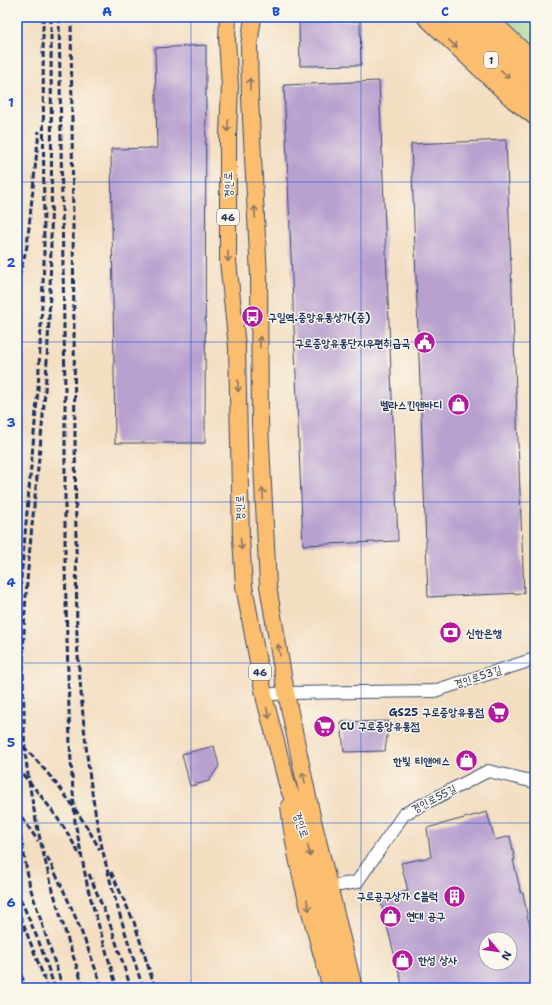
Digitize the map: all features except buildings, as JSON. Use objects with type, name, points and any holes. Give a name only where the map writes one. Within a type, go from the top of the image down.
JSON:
[{"type":"main road","name":"경인로","points":[[228,17],[227,40],[230,87],[228,134],[228,261],[237,347],[240,538],[244,586],[264,695],[287,784],[303,827],[342,988]]},
{"type":"main road","name":"경인로","points":[[253,17],[249,46],[253,179],[259,278],[260,423],[268,586],[286,693],[312,816],[354,988]]},
{"type":"main road","points":[[424,17],[514,101],[535,117]]},
{"type":"main road","name":"1","points":[[448,17],[535,104]]},
{"type":"main road","name":"1","points":[[468,17],[535,82]]},
{"type":"main road","points":[[488,17],[535,62]]},
{"type":"main road","points":[[287,784],[292,836],[314,928],[331,988]]},
{"type":"main road","points":[[312,816],[331,848],[364,988]]},
{"type":"street","name":"경인로53길","points":[[264,695],[286,693],[434,691],[535,659]]},
{"type":"street","name":"경인로55길","points":[[340,885],[357,882],[404,814],[488,772],[535,782]]},
{"type":"green space","points":[[500,17],[535,17],[535,51]]},
{"type":"railway","points":[[17,624],[38,389],[44,262],[43,17]]},
{"type":"railway","points":[[51,17],[50,298],[42,431],[26,590],[23,670],[24,735],[30,789],[42,847],[65,932],[84,988]]},
{"type":"railway","points":[[59,17],[65,391],[65,567],[70,745],[75,822],[88,889],[117,988]]},
{"type":"railway","points":[[71,17],[77,643],[87,758],[102,848],[112,888],[143,988]]},
{"type":"railway","points":[[17,285],[27,246],[39,131]]},
{"type":"railway","points":[[17,740],[41,765],[63,792],[100,850]]},
{"type":"railway","points":[[17,768],[51,809],[79,854]]},
{"type":"railway","points":[[17,800],[19,828],[30,887],[63,988]]},
{"type":"railway","points":[[17,810],[38,841]]},
{"type":"railway","points":[[47,857],[77,921],[102,988]]},
{"type":"railway","points":[[111,872],[134,922],[155,988]]},
{"type":"railway","points":[[89,874],[111,927],[131,988]]},
{"type":"railway","points":[[17,891],[39,942],[55,988]]},
{"type":"railway","points":[[17,908],[48,988]]},
{"type":"railway","points":[[17,967],[27,988]]},
{"type":"place","name":"구일역.중앙유통상가(중)","points":[[252,317]]},
{"type":"place","name":"구로중앙유통단지우편취급국","points":[[425,343]]},
{"type":"place","name":"벨라스킨앤바디","points":[[458,405]]},
{"type":"place","name":"신한은행","points":[[450,633]]},
{"type":"place","name":"GS25 구로중앙유통점","points":[[499,712]]},
{"type":"place","name":"CU 구로중앙유통점","points":[[325,726]]},
{"type":"place","name":"한빛 티앤에스","points":[[466,761]]},
{"type":"place","name":"구로공구상가 C블럭","points":[[454,896]]},
{"type":"place","name":"현대 공구","points":[[391,916]]},
{"type":"place","name":"한성 상사","points":[[402,960]]}]
